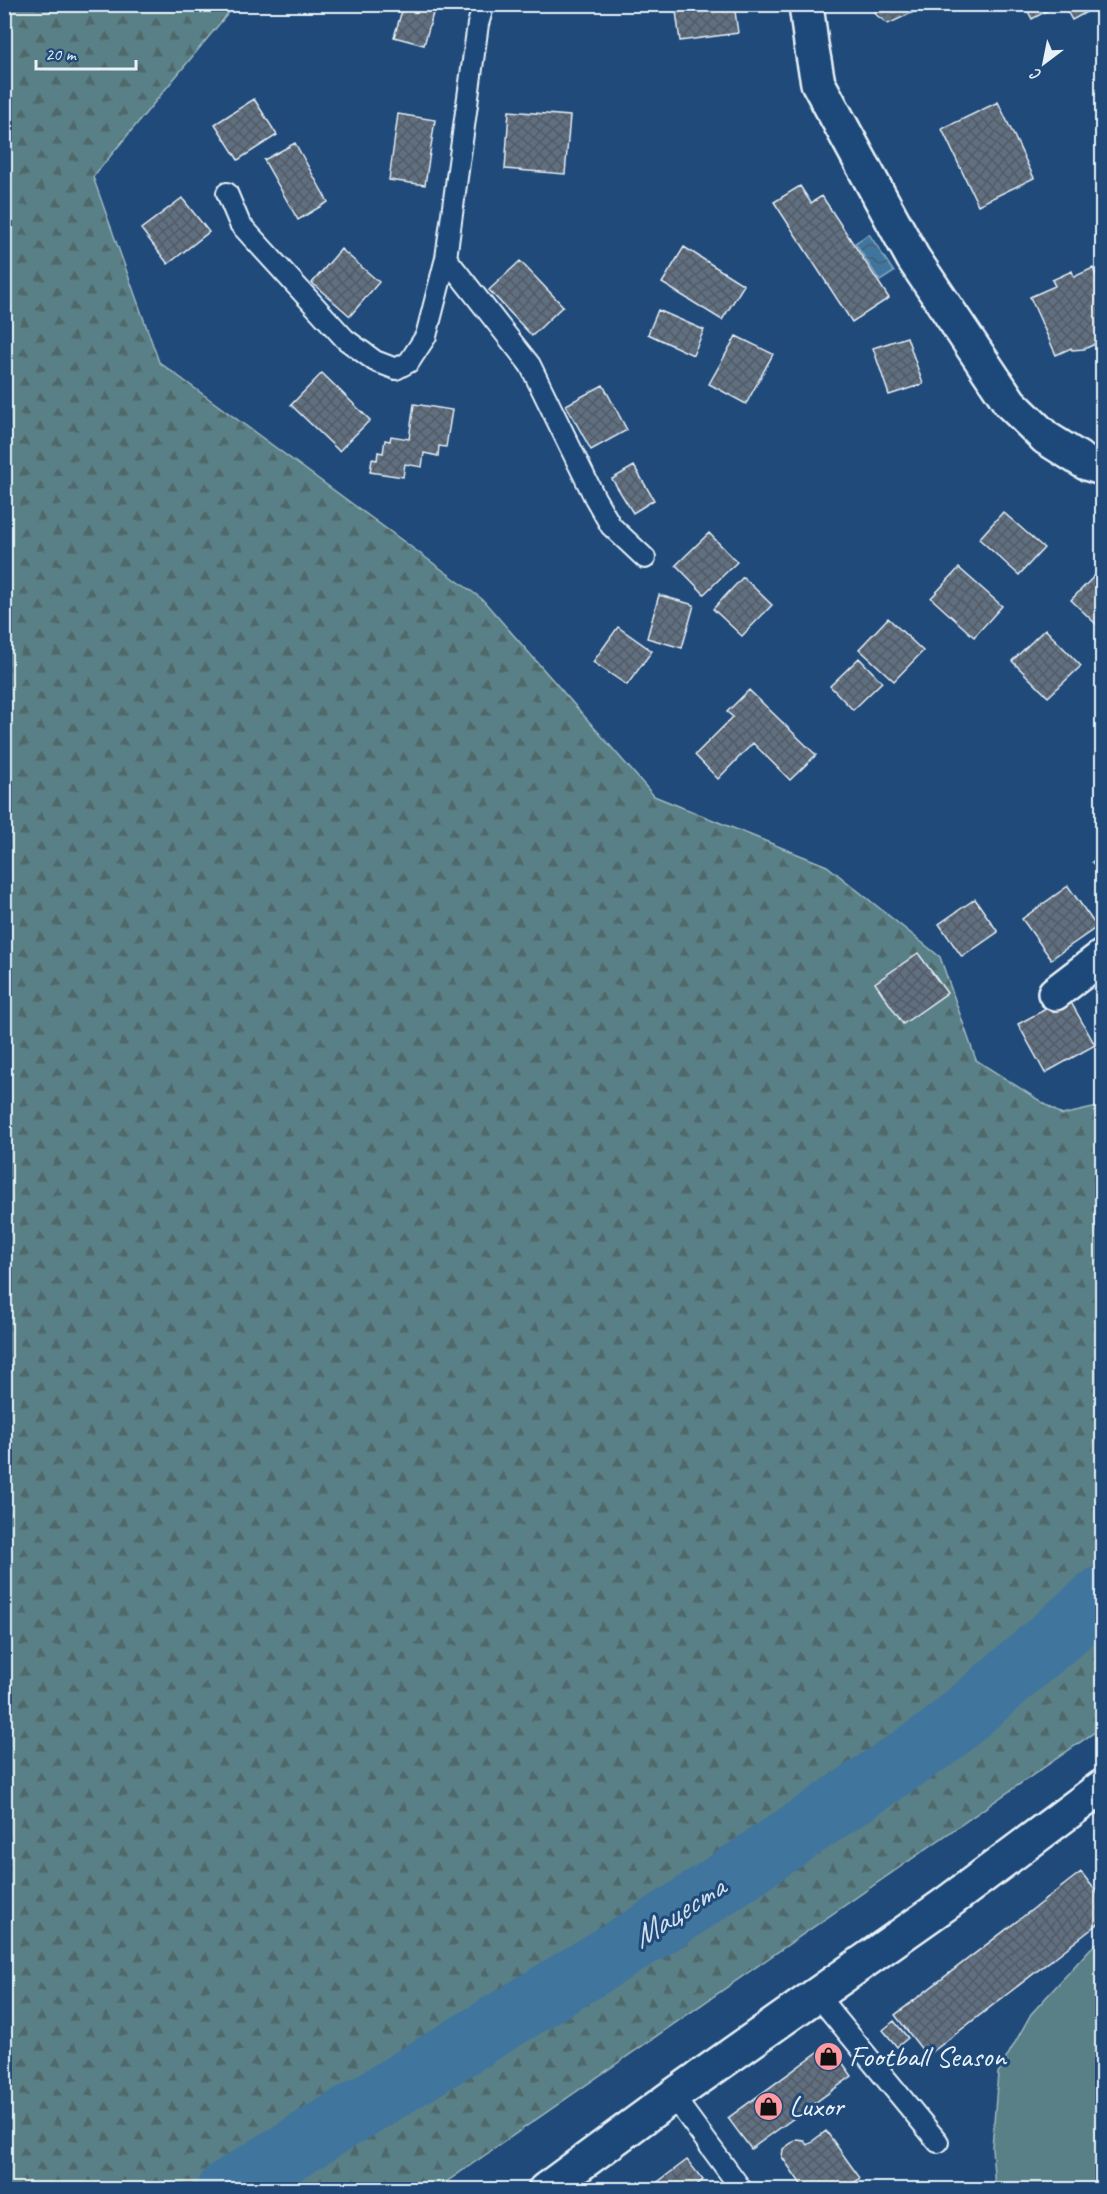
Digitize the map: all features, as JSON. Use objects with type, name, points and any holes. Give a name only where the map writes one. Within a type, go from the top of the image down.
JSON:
[{"type":"main road","points":[[806,4],[818,83],[913,258],[1010,403],[1046,438],[1086,463],[1102,468]]},
{"type":"main road","points":[[1054,993],[1102,957]]},
{"type":"main road","points":[[545,2190],[673,2096],[947,1903],[1102,1787]]},
{"type":"lane","points":[[227,193],[240,224],[345,339],[375,361],[396,369],[409,362],[426,336],[446,258],[478,24],[484,4]]},
{"type":"lane","points":[[446,258],[530,365],[611,526],[645,558]]},
{"type":"lane","points":[[817,1995],[938,2142]]},
{"type":"lane","points":[[673,2096],[742,2190]]},
{"type":"green space","points":[[5,5],[235,5],[93,177],[159,362],[482,599],[654,796],[827,866],[940,957],[976,1060],[1062,1115],[1102,1106],[1102,1727],[436,2189],[5,2190]]},
{"type":"green space","points":[[1102,1939],[1102,2189],[995,2189],[992,2147],[998,2073],[1031,2014],[1090,1949]]},
{"type":"water","points":[[869,234],[894,272],[880,281],[855,243]]},
{"type":"building","points":[[404,4],[417,4],[434,10],[424,45],[394,37]]},
{"type":"building","points":[[675,4],[734,4],[738,33],[680,41]]},
{"type":"building","points":[[876,4],[941,4],[935,10],[922,8],[888,24],[875,14]]},
{"type":"building","points":[[1024,4],[1059,4],[1032,19]]},
{"type":"building","points":[[1063,4],[1101,4],[1072,20]]},
{"type":"building","points":[[254,99],[277,135],[238,160],[215,124]]},
{"type":"building","points":[[998,102],[1034,178],[978,205],[942,129]]},
{"type":"building","points":[[509,111],[570,116],[565,174],[505,169]]},
{"type":"building","points":[[398,114],[435,120],[425,185],[389,180]]},
{"type":"building","points":[[295,143],[328,202],[298,220],[264,160]]},
{"type":"building","points":[[800,186],[811,203],[822,196],[889,298],[852,322],[774,202]]},
{"type":"building","points":[[182,198],[209,232],[168,264],[141,229]]},
{"type":"building","points":[[684,247],[744,285],[722,320],[662,283]]},
{"type":"building","points":[[341,249],[379,282],[350,316],[312,283]]},
{"type":"building","points":[[520,261],[563,306],[532,336],[489,290]]},
{"type":"building","points":[[1093,268],[1102,289],[1101,337],[1093,345],[1084,349],[1072,350],[1071,348],[1056,355],[1030,297],[1055,286],[1052,280],[1072,271],[1074,277]]},
{"type":"building","points":[[658,310],[704,330],[693,355],[648,334]]},
{"type":"building","points":[[736,336],[773,354],[746,404],[709,384]]},
{"type":"building","points":[[907,337],[923,384],[889,395],[873,348]]},
{"type":"building","points":[[322,373],[370,420],[339,451],[291,405]]},
{"type":"building","points":[[603,385],[627,430],[591,450],[566,405]]},
{"type":"building","points":[[414,404],[452,410],[446,447],[439,446],[438,456],[424,453],[422,467],[405,464],[403,477],[370,472],[372,459],[377,460],[378,452],[383,453],[385,440],[390,441],[391,436],[409,439]]},
{"type":"building","points":[[634,466],[654,500],[633,513],[612,479]]},
{"type":"building","points":[[1003,512],[1044,548],[1019,575],[979,539]]},
{"type":"building","points":[[709,533],[737,562],[704,594],[676,565]]},
{"type":"building","points":[[959,568],[1002,606],[974,637],[931,598]]},
{"type":"building","points":[[1102,568],[1102,626],[1100,628],[1071,600]]},
{"type":"building","points":[[743,577],[772,605],[742,636],[713,609]]},
{"type":"building","points":[[659,595],[694,605],[682,648],[647,638]]},
{"type":"building","points":[[888,618],[923,651],[894,681],[859,649]]},
{"type":"building","points":[[618,627],[652,651],[627,685],[593,662]]},
{"type":"building","points":[[1045,629],[1081,666],[1048,697],[1012,661]]},
{"type":"building","points":[[859,658],[882,682],[853,710],[830,686]]},
{"type":"building","points":[[749,690],[816,755],[790,780],[753,743],[718,779],[695,755],[733,717],[727,712]]},
{"type":"building","points":[[1102,853],[1102,874],[1092,862]]},
{"type":"building","points":[[1068,886],[1097,927],[1051,959],[1022,919]]},
{"type":"building","points":[[975,899],[998,932],[962,957],[939,924]]},
{"type":"building","points":[[918,953],[947,993],[903,1024],[875,983]]},
{"type":"building","points":[[1068,997],[1095,1045],[1045,1073],[1018,1024]]},
{"type":"building","points":[[1081,1872],[1102,1899],[1102,1921],[927,2056],[895,2015]]},
{"type":"building","points":[[894,2021],[908,2038],[897,2047],[883,2030]]},
{"type":"building","points":[[829,2044],[852,2076],[751,2149],[728,2118]]},
{"type":"building","points":[[826,2131],[860,2178],[844,2190],[805,2190],[782,2157],[783,2149],[797,2139],[804,2140],[807,2145]]},
{"type":"building","points":[[687,2160],[703,2180],[690,2190],[647,2190]]},
{"type":"waterway","name":"Мацеста","points":[[227,2190],[670,1919],[941,1736],[1102,1596]]},
{"type":"place","name":"Football Season","points":[[828,2056]]},
{"type":"place","name":"Luxor","points":[[768,2106]]}]
